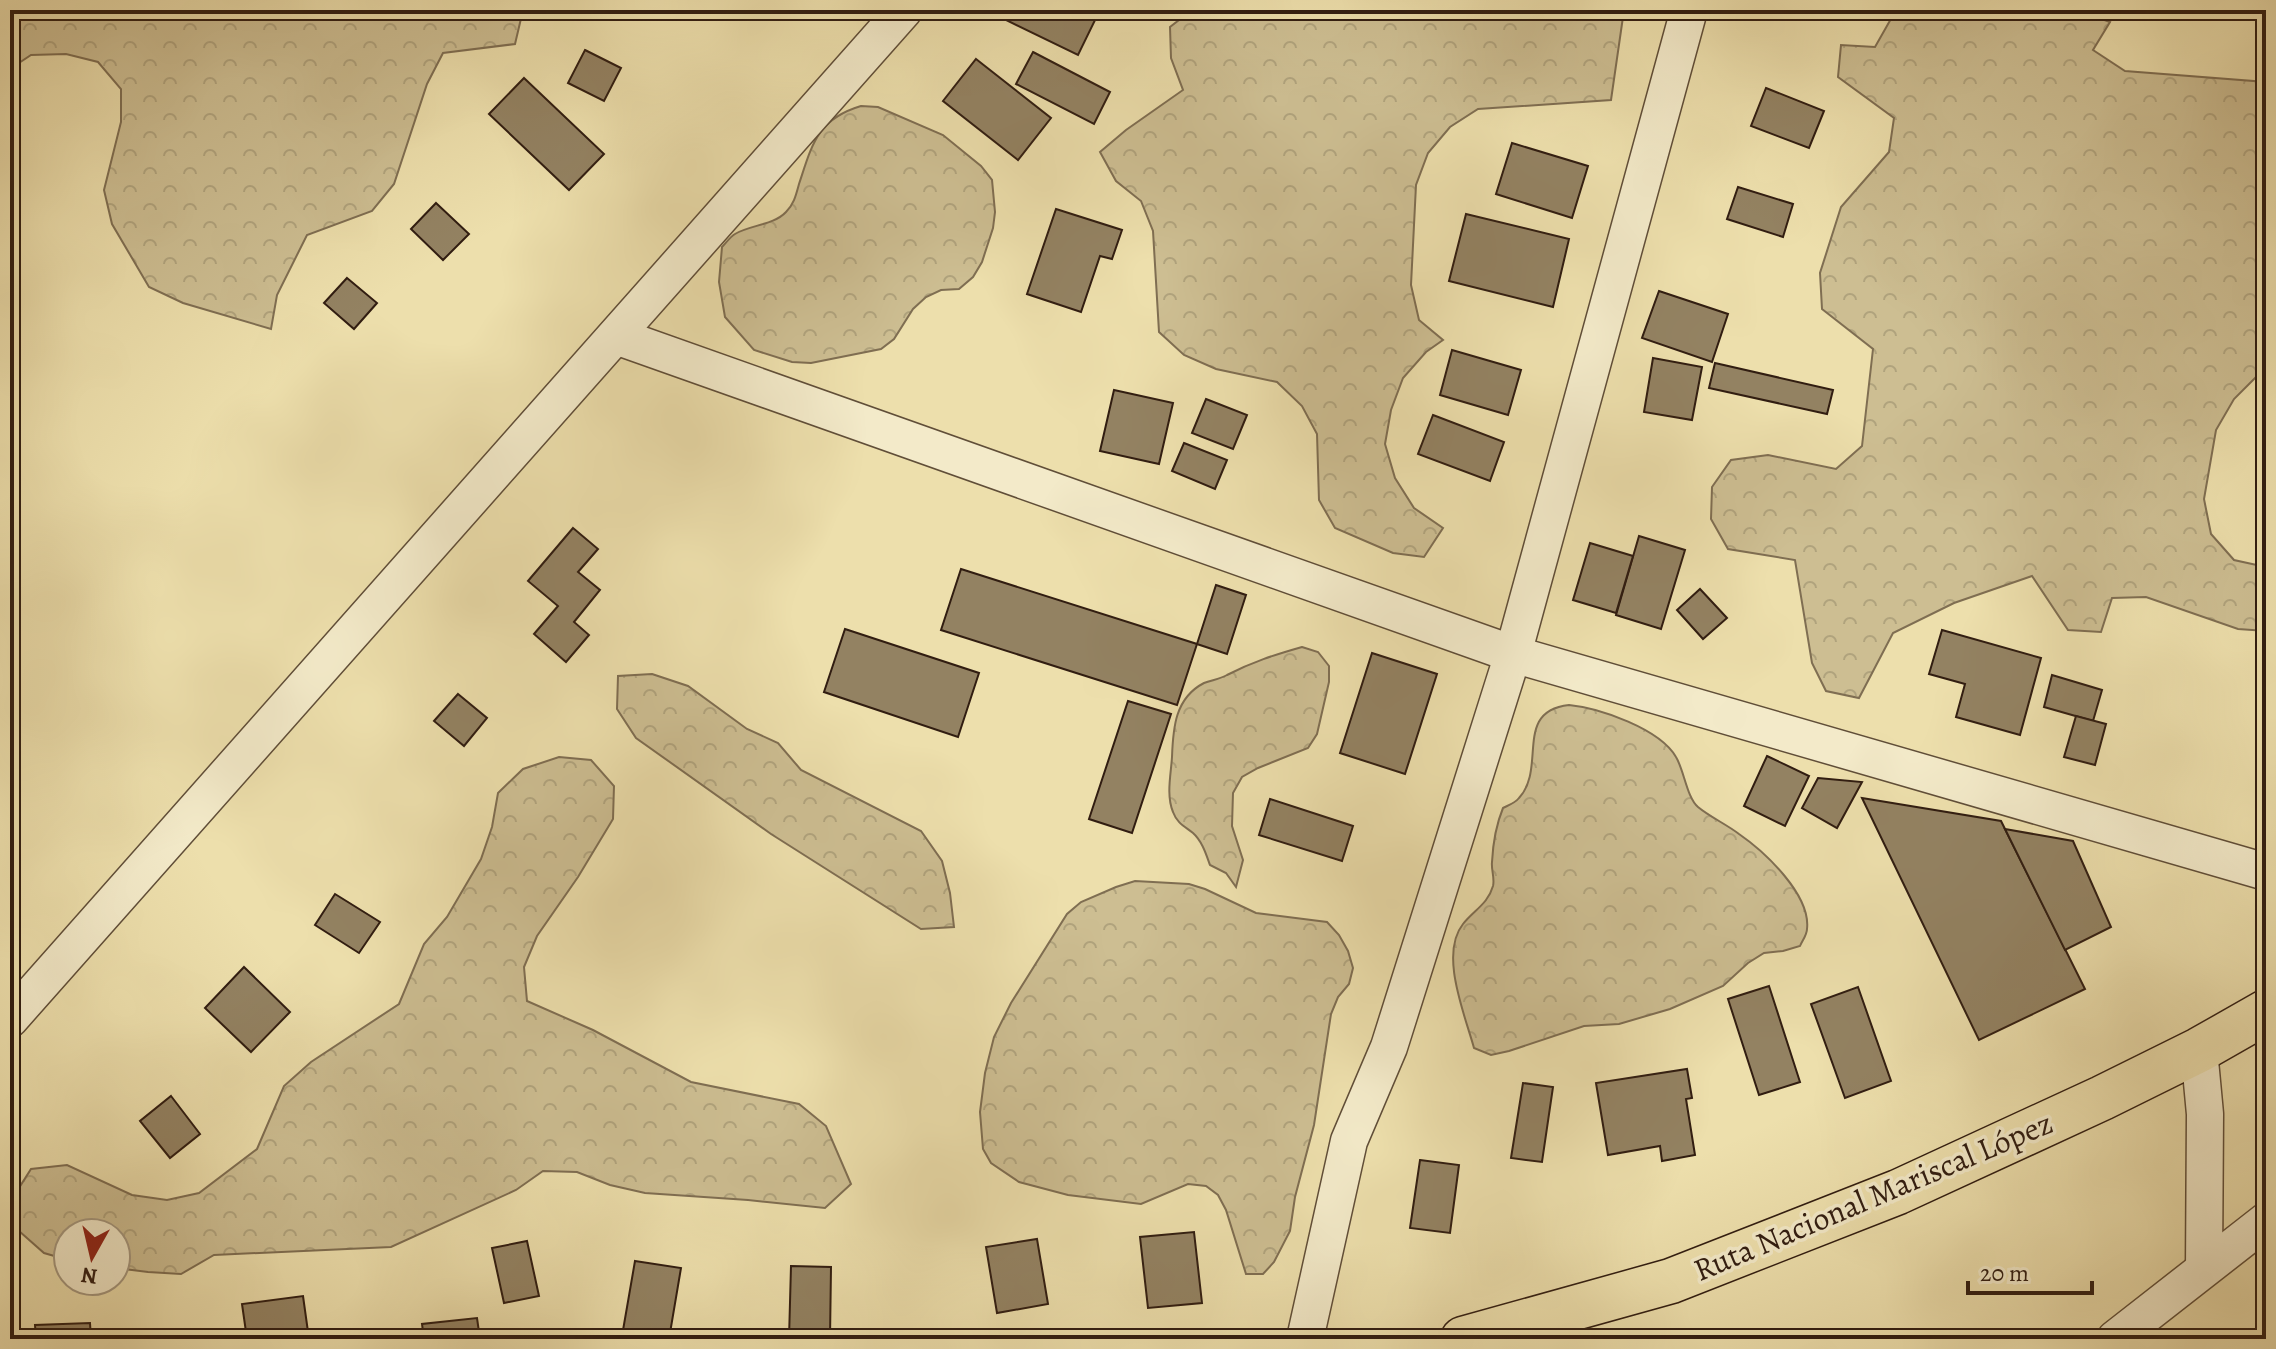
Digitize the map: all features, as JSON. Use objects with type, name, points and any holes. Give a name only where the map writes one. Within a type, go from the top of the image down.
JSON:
[{"type":"highway","name":"Ruta Nacional Mariscal López","points":[[1463,1339],[1671,1281],[1870,1203],[2102,1098],[2199,1050],[2266,1012]]},
{"type":"street","points":[[10,1019],[904,10]]},
{"type":"street","points":[[1305,1339],[1349,1141],[1389,1047],[1513,654],[1689,10]]},
{"type":"street","points":[[616,336],[1513,654],[2266,872]]},
{"type":"street","points":[[2199,1050],[2205,1114],[2204,1268]]},
{"type":"street","points":[[2115,1339],[2266,1221]]},
{"type":"green space","points":[[10,10],[523,10],[515,44],[443,53],[427,84],[394,184],[372,211],[307,235],[277,295],[271,329],[183,303],[149,287],[112,224],[104,190],[121,122],[121,89],[98,62],[66,54],[31,55],[10,69]]},
{"type":"green space","points":[[1192,10],[1624,10],[1611,100],[1478,109],[1450,127],[1428,153],[1416,185],[1411,285],[1419,320],[1443,340],[1426,352],[1403,378],[1391,410],[1385,444],[1395,478],[1414,508],[1443,528],[1424,557],[1393,553],[1335,528],[1319,500],[1317,434],[1302,406],[1277,382],[1216,369],[1184,355],[1159,332],[1153,231],[1141,201],[1116,181],[1100,152],[1183,90],[1171,58],[1170,27]]},
{"type":"green space","points":[[1896,10],[2077,10],[2110,22],[2093,50],[2125,71],[2266,82],[2266,217],[2259,254],[2266,266],[2266,367],[2234,399],[2216,430],[2204,499],[2211,534],[2234,560],[2266,567],[2266,631],[2238,629],[2146,597],[2112,598],[2101,632],[2068,630],[2032,576],[1954,603],[1893,633],[1859,698],[1826,691],[1812,663],[1795,560],[1728,549],[1711,519],[1712,487],[1731,460],[1768,455],[1836,469],[1862,446],[1873,349],[1822,309],[1820,273],[1841,207],[1889,152],[1894,118],[1838,77],[1841,45],[1875,47]]},
{"type":"green space","points":[[861,106],[878,107],[943,135],[981,166],[992,180],[995,212],[982,262],[973,277],[959,289],[941,290],[926,297],[913,309],[894,339],[881,349],[811,363],[792,362],[754,350],[725,317],[719,282],[722,247],[735,234],[775,220],[786,212],[818,135],[835,118]]},
{"type":"green space","points":[[1302,647],[1318,652],[1329,666],[1329,682],[1317,734],[1308,748],[1242,777],[1233,793],[1232,826],[1243,860],[1236,887],[1226,873],[1210,865],[1199,840],[1179,822],[1173,812],[1170,784],[1173,735],[1178,715],[1187,697],[1204,683]]},
{"type":"green space","points":[[652,674],[688,686],[747,729],[778,743],[801,770],[921,831],[942,861],[954,927],[921,929],[771,834],[636,738],[617,709],[618,676]]},
{"type":"green space","points":[[1569,705],[1597,710],[1628,722],[1657,737],[1668,747],[1679,763],[1694,803],[1750,842],[1773,863],[1794,889],[1802,902],[1807,931],[1800,946],[1764,953],[1723,986],[1670,1009],[1619,1024],[1584,1026],[1491,1055],[1474,1048],[1465,1019],[1454,968],[1456,937],[1463,924],[1491,892],[1498,821],[1503,808],[1517,800],[1527,786],[1536,729],[1552,709]]},
{"type":"green space","points":[[559,757],[591,760],[614,786],[613,819],[537,936],[524,967],[527,1001],[593,1030],[691,1082],[799,1104],[826,1126],[851,1184],[825,1208],[645,1193],[610,1185],[577,1172],[543,1171],[516,1190],[391,1247],[214,1255],[181,1274],[132,1270],[132,1217],[52,1217],[52,1255],[44,1253],[19,1231],[12,1199],[31,1169],[67,1165],[132,1195],[167,1200],[199,1193],[257,1149],[284,1086],[311,1062],[399,1004],[424,944],[447,917],[481,859],[492,827],[498,793],[523,769]]},
{"type":"green space","points":[[1135,881],[1189,884],[1256,913],[1327,922],[1348,951],[1353,968],[1349,984],[1338,997],[1331,1014],[1314,1125],[1295,1197],[1290,1231],[1274,1262],[1263,1274],[1246,1274],[1226,1210],[1218,1195],[1206,1186],[1188,1184],[1141,1204],[1068,1195],[1019,1182],[991,1163],[983,1149],[980,1112],[985,1073],[994,1037],[1011,1003],[1067,914],[1081,902]]},
{"type":"building","points":[[1003,10],[1090,10],[1098,14],[1078,55],[1000,17]]},
{"type":"building","points":[[585,50],[621,68],[604,101],[568,83]]},
{"type":"building","points":[[1033,52],[1110,92],[1094,124],[1016,84]]},
{"type":"building","points":[[976,59],[1051,118],[1018,160],[943,101]]},
{"type":"building","points":[[524,78],[604,154],[569,190],[489,114]]},
{"type":"building","points":[[1766,88],[1824,111],[1809,148],[1751,126]]},
{"type":"building","points":[[1512,143],[1588,166],[1572,218],[1496,194]]},
{"type":"building","points":[[1738,187],[1793,204],[1783,237],[1727,219]]},
{"type":"building","points":[[436,203],[469,234],[443,260],[411,229]]},
{"type":"building","points":[[1056,209],[1122,230],[1112,259],[1100,256],[1081,312],[1027,294]]},
{"type":"building","points":[[1466,214],[1569,239],[1553,307],[1449,281]]},
{"type":"building","points":[[347,278],[377,303],[354,329],[324,303]]},
{"type":"building","points":[[1659,291],[1728,314],[1712,362],[1642,338]]},
{"type":"building","points":[[1452,350],[1521,370],[1508,415],[1440,395]]},
{"type":"building","points":[[1653,358],[1702,367],[1692,420],[1644,412]]},
{"type":"building","points":[[1715,363],[1833,390],[1827,414],[1709,388]]},
{"type":"building","points":[[1114,390],[1173,403],[1159,464],[1100,451]]},
{"type":"building","points":[[1206,399],[1247,415],[1233,449],[1192,433]]},
{"type":"building","points":[[1433,415],[1504,442],[1490,481],[1418,454]]},
{"type":"building","points":[[1184,443],[1227,460],[1215,489],[1172,471]]},
{"type":"building","points":[[573,528],[598,549],[578,572],[600,590],[574,622],[589,635],[566,662],[534,634],[558,606],[528,581]]},
{"type":"building","points":[[1639,536],[1685,550],[1661,629],[1616,615]]},
{"type":"building","points":[[1590,543],[1633,556],[1616,613],[1573,600]]},
{"type":"building","points":[[961,569],[1197,644],[1177,705],[941,630]]},
{"type":"building","points":[[1216,585],[1246,595],[1227,654],[1197,644]]},
{"type":"building","points":[[1700,589],[1727,618],[1703,639],[1677,610]]},
{"type":"building","points":[[845,629],[979,673],[958,737],[824,692]]},
{"type":"building","points":[[1942,630],[2041,658],[2020,735],[1956,717],[1965,684],[1929,674]]},
{"type":"building","points":[[1372,653],[1437,674],[1405,774],[1340,753]]},
{"type":"building","points":[[2052,675],[2102,690],[2093,721],[2044,707]]},
{"type":"building","points":[[458,694],[487,718],[464,746],[434,721]]},
{"type":"building","points":[[1128,701],[1171,714],[1132,833],[1089,819]]},
{"type":"building","points":[[2076,716],[2106,724],[2095,765],[2064,757]]},
{"type":"building","points":[[1767,756],[1809,776],[1785,826],[1744,806]]},
{"type":"building","points":[[1818,778],[1862,782],[1837,828],[1802,808]]},
{"type":"building","points":[[1862,798],[2001,821],[2085,989],[1979,1040]]},
{"type":"building","points":[[1270,799],[1353,826],[1342,861],[1259,835]]},
{"type":"building","points":[[2005,829],[2073,841],[2111,927],[2065,950]]},
{"type":"building","points":[[335,894],[380,922],[359,953],[315,925]]},
{"type":"building","points":[[244,967],[290,1012],[251,1052],[205,1008]]},
{"type":"building","points":[[1769,986],[1800,1082],[1759,1095],[1728,999]]},
{"type":"building","points":[[1858,987],[1891,1081],[1845,1098],[1811,1004]]},
{"type":"building","points":[[1687,1069],[1692,1098],[1686,1099],[1695,1155],[1662,1161],[1660,1146],[1608,1155],[1596,1083]]},
{"type":"building","points":[[1523,1083],[1553,1087],[1542,1162],[1511,1158]]},
{"type":"building","points":[[171,1096],[200,1134],[170,1158],[140,1121]]},
{"type":"building","points":[[1420,1160],[1459,1165],[1450,1233],[1410,1228]]},
{"type":"building","points":[[1194,1232],[1202,1303],[1148,1308],[1140,1237]]},
{"type":"building","points":[[1037,1239],[1048,1304],[997,1313],[986,1247]]},
{"type":"building","points":[[527,1241],[539,1296],[504,1303],[492,1248]]},
{"type":"building","points":[[635,1261],[681,1268],[669,1339],[622,1336]]},
{"type":"building","points":[[791,1266],[831,1267],[830,1339],[789,1339]]},
{"type":"building","points":[[303,1296],[309,1339],[247,1339],[242,1304]]},
{"type":"building","points":[[477,1318],[480,1339],[424,1339],[422,1324]]},
{"type":"building","points":[[90,1323],[91,1339],[36,1339],[35,1325]]},
{"type":"building","points":[[2138,1333],[2184,1336],[2184,1339],[2137,1339]]}]
